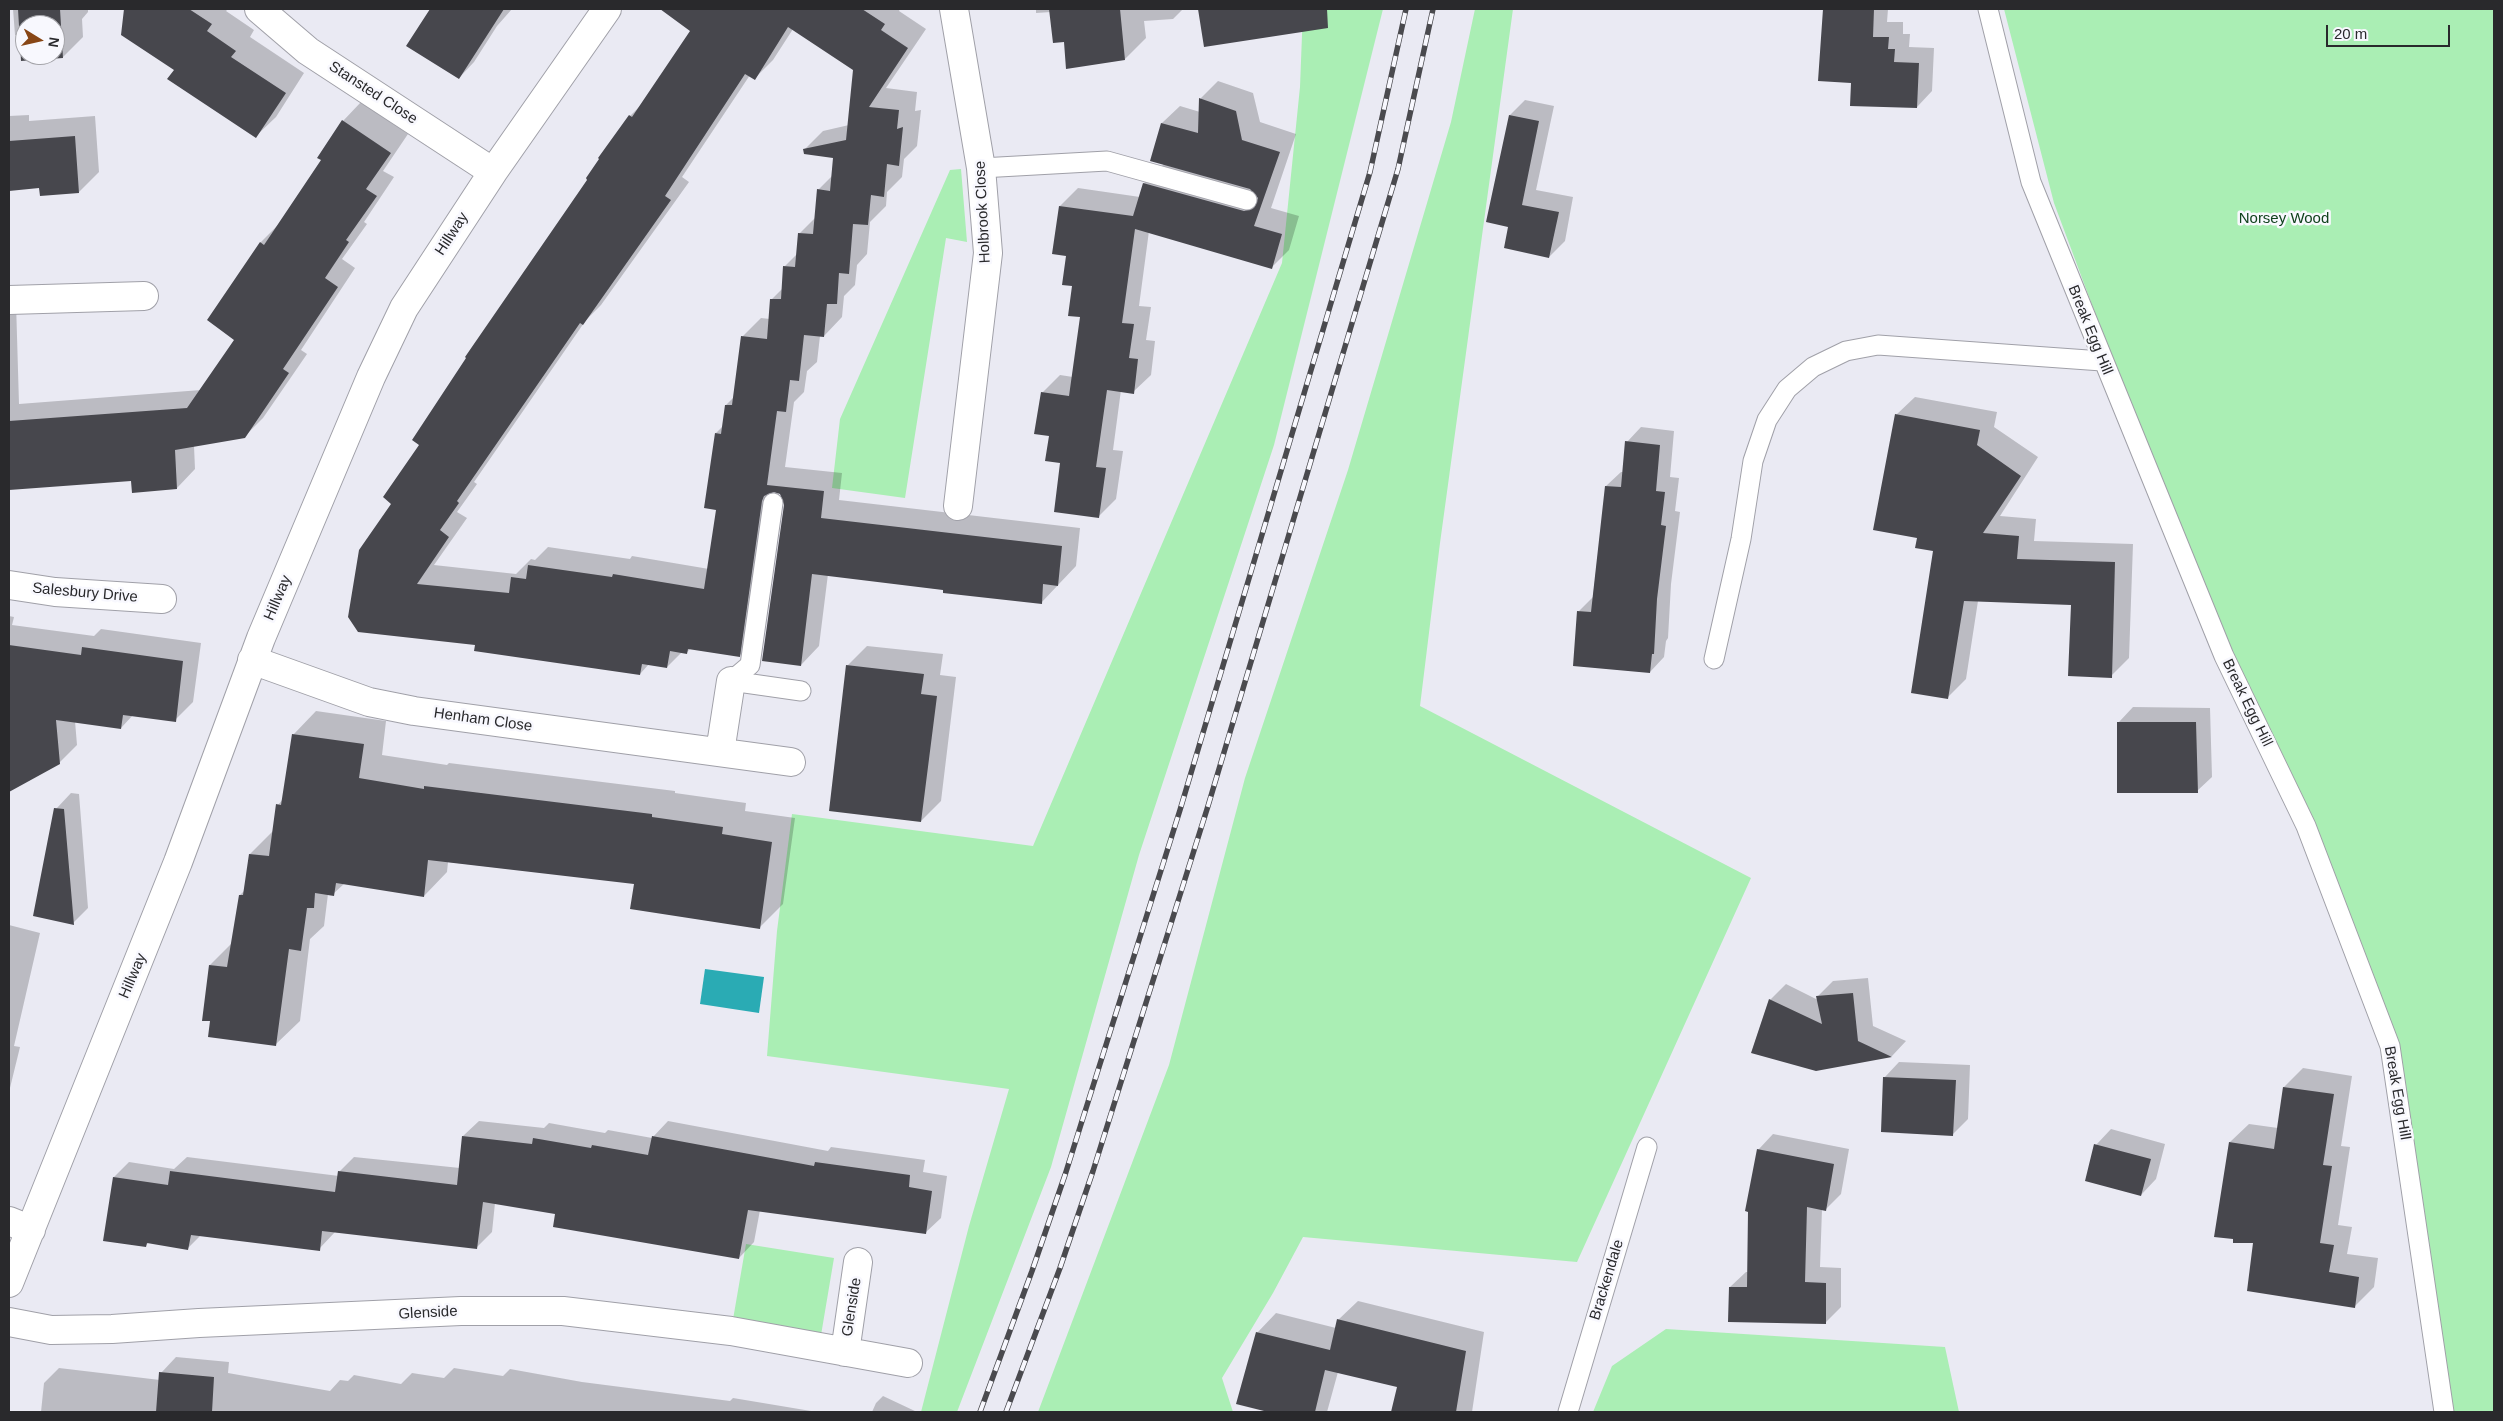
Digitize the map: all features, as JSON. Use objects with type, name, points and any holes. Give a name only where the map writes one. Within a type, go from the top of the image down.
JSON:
[{"type":"street","name":"Stansted Close","points":[[259,9],[308,51],[493,172]]},
{"type":"street","name":"Hillway","points":[[9,1283],[20,1226],[94,1068],[178,862],[252,660],[371,377],[404,308],[493,172],[607,9]]},
{"type":"street","name":"Holbrook Close","points":[[954,9],[981,168],[988,253],[958,506]]},
{"type":"street","points":[[9,300],[144,296]]},
{"type":"street","name":"Salesbury Drive","points":[[9,585],[55,592],[162,599]]},
{"type":"street","name":"Henham Close","points":[[252,660],[370,702],[414,711],[791,762]]},
{"type":"street","points":[[720,752],[731,682]]},
{"type":"street","name":"Glenside","points":[[845,1352],[858,1262]]},
{"type":"street","name":"Glenside","points":[[9,1322],[50,1330],[112,1329],[199,1323],[461,1311],[563,1310],[731,1331],[908,1363]]},
{"type":"lane","name":"Break Egg Hill","points":[[1988,9],[2031,182],[2102,361],[2224,656],[2306,826],[2390,1046],[2444,1412]]},
{"type":"lane","points":[[981,168],[1107,161],[1247,200]]},
{"type":"lane","points":[[1714,659],[1741,539],[1753,461],[1767,420],[1787,390],[1813,367],[1846,351],[1878,345],[2102,361]]},
{"type":"lane","points":[[731,682],[750,665],[773,503]]},
{"type":"lane","points":[[731,682],[801,691]]},
{"type":"lane","name":"Brackendale","points":[[1568,1412],[1647,1147]]},
{"type":"green space","points":[[1303,9],[1383,9],[1274,445],[1139,855],[1051,1167],[957,1412],[921,1412],[969,1226],[1009,1089],[767,1056],[777,931],[792,814],[1033,846],[1282,263],[1300,87]]},
{"type":"green space","points":[[1475,9],[1513,9],[1440,543],[1420,706],[1751,878],[1577,1262],[1303,1237],[1273,1293],[1222,1378],[1233,1412],[1038,1412],[1169,1065],[1245,778],[1348,470],[1451,122]]},
{"type":"green space","name":"Norsey Wood","points":[[2004,9],[2494,9],[2494,1412],[2450,1412],[2393,1049],[2145,447],[2054,203]]},
{"type":"green space","points":[[961,169],[967,242],[946,238],[905,498],[832,488],[840,419],[950,170]]},
{"type":"green space","points":[[746,1244],[834,1258],[819,1347],[731,1331]]},
{"type":"green space","points":[[1666,1329],[1945,1347],[1959,1412],[1593,1412],[1612,1366]]},
{"type":"water","points":[[705,969],[764,977],[759,1013],[700,1004]]},
{"type":"building","points":[[18,9],[60,9],[60,15],[18,15]]},
{"type":"building","points":[[124,9],[189,9],[212,24],[207,31],[236,51],[231,57],[286,93],[256,138],[167,79],[174,70],[121,35]]},
{"type":"building","points":[[430,9],[504,9],[459,79],[406,46]]},
{"type":"building","points":[[660,9],[862,9],[885,24],[881,30],[908,48],[869,107],[899,110],[897,129],[903,127],[899,166],[887,164],[884,197],[871,195],[868,225],[853,224],[849,274],[839,273],[837,304],[827,304],[824,337],[804,335],[799,381],[790,380],[786,412],[777,411],[767,485],[824,491],[821,518],[1062,546],[1058,586],[1043,584],[1042,604],[943,593],[943,590],[812,574],[801,666],[762,661],[784,505],[780,494],[774,492],[764,496],[762,501],[740,657],[688,649],[687,654],[670,651],[667,668],[642,664],[640,675],[474,651],[475,645],[358,632],[348,617],[359,550],[391,504],[383,497],[419,445],[412,440],[465,357],[587,180],[586,178],[598,158],[629,115],[632,117],[690,31]],"holes":[[[788,27],[853,70],[846,140],[803,149],[804,154],[833,158],[830,191],[817,189],[813,234],[798,233],[795,267],[783,266],[781,299],[770,299],[767,339],[741,336],[732,405],[725,405],[721,434],[715,433],[704,508],[716,510],[704,589],[613,574],[612,577],[528,565],[526,579],[511,577],[509,593],[417,584],[449,537],[440,530],[459,503],[457,501],[580,323],[583,325],[671,200],[665,196],[745,74],[755,80]]]},
{"type":"building","points":[[1049,9],[1120,9],[1125,60],[1066,69],[1064,42],[1053,43]]},
{"type":"building","points":[[1198,9],[1327,9],[1328,28],[1204,47]]},
{"type":"building","points":[[1823,9],[1874,9],[1873,37],[1889,37],[1888,49],[1895,49],[1894,62],[1919,63],[1917,108],[1850,106],[1851,83],[1818,81]]},
{"type":"building","points":[[1199,98],[1236,111],[1242,140],[1280,152],[1254,226],[1282,234],[1272,269],[1135,229],[1122,323],[1134,324],[1129,358],[1138,359],[1134,394],[1107,390],[1096,467],[1106,468],[1099,518],[1054,512],[1060,463],[1045,461],[1049,436],[1034,434],[1041,392],[1069,396],[1080,317],[1068,316],[1072,286],[1062,285],[1066,256],[1052,254],[1059,206],[1133,216],[1143,183],[1244,211],[1254,208],[1258,198],[1250,189],[1150,161],[1161,123],[1198,133]]},
{"type":"building","points":[[1509,115],[1539,121],[1522,205],[1559,212],[1549,258],[1504,248],[1508,227],[1486,222]]},
{"type":"building","points":[[342,120],[391,153],[366,189],[377,196],[346,240],[349,242],[325,278],[338,287],[283,369],[289,373],[245,438],[175,450],[177,489],[132,493],[131,481],[9,490],[9,421],[187,408],[234,340],[207,320],[260,242],[264,245],[321,160],[317,158]]},
{"type":"building","points":[[75,136],[79,193],[40,196],[39,188],[9,191],[9,141]]},
{"type":"building","points":[[1895,414],[1980,430],[1977,445],[2021,476],[1983,533],[2019,536],[2017,559],[2115,562],[2112,678],[2068,676],[2071,605],[1964,601],[1948,699],[1911,693],[1933,551],[1915,548],[1917,538],[1873,530]]},
{"type":"building","points":[[1625,441],[1660,445],[1656,491],[1665,492],[1661,525],[1666,526],[1657,599],[1654,654],[1652,654],[1650,673],[1573,666],[1577,611],[1591,612],[1605,486],[1621,487]]},
{"type":"building","points":[[9,645],[81,655],[82,647],[183,661],[176,722],[123,715],[121,729],[56,720],[60,764],[9,792]]},
{"type":"building","points":[[846,665],[924,674],[921,694],[937,696],[921,822],[829,811]]},
{"type":"building","points":[[2117,722],[2196,722],[2198,793],[2117,793]]},
{"type":"building","points":[[292,734],[364,744],[359,778],[424,789],[424,786],[652,814],[652,817],[723,827],[722,834],[772,842],[760,929],[630,909],[634,884],[428,860],[424,897],[336,883],[334,896],[315,893],[314,908],[307,908],[301,951],[289,949],[276,1046],[208,1037],[210,1021],[202,1021],[209,965],[227,967],[239,895],[243,895],[249,854],[269,856],[276,804],[281,805]]},
{"type":"building","points":[[54,808],[64,809],[74,925],[33,916]]},
{"type":"building","points":[[1853,993],[1858,1041],[1892,1057],[1816,1071],[1751,1053],[1769,999],[1822,1024],[1816,996]]},
{"type":"building","points":[[1883,1077],[1956,1080],[1953,1136],[1881,1132]]},
{"type":"building","points":[[2283,1087],[2334,1094],[2323,1165],[2332,1166],[2320,1243],[2334,1245],[2329,1272],[2359,1277],[2355,1308],[2247,1291],[2253,1243],[2233,1243],[2233,1239],[2214,1237],[2229,1142],[2274,1149]]},
{"type":"building","points":[[462,1136],[532,1144],[533,1138],[591,1148],[592,1145],[648,1155],[652,1136],[814,1166],[815,1162],[910,1175],[909,1187],[932,1191],[926,1234],[748,1210],[739,1259],[553,1227],[555,1214],[483,1202],[477,1249],[322,1231],[320,1251],[191,1235],[188,1250],[147,1243],[146,1247],[103,1241],[113,1177],[168,1185],[170,1171],[335,1192],[338,1171],[457,1185]]},
{"type":"building","points":[[2094,1144],[2151,1159],[2141,1196],[2085,1181]]},
{"type":"building","points":[[1757,1149],[1834,1164],[1826,1211],[1807,1207],[1805,1282],[1826,1283],[1826,1324],[1728,1322],[1729,1287],[1747,1287],[1748,1212],[1745,1211]]},
{"type":"building","points":[[1337,1319],[1466,1351],[1456,1412],[1391,1412],[1397,1387],[1325,1370],[1315,1412],[1268,1412],[1236,1404],[1256,1332],[1330,1350]]},
{"type":"building","points":[[159,1372],[214,1377],[212,1412],[156,1412]]},
{"type":"railway","points":[[980,1412],[1065,1175],[1180,810],[1370,172],[1406,9]]},
{"type":"railway","points":[[1006,1412],[1060,1268],[1093,1171],[1208,806],[1398,169],[1433,9]]}]
